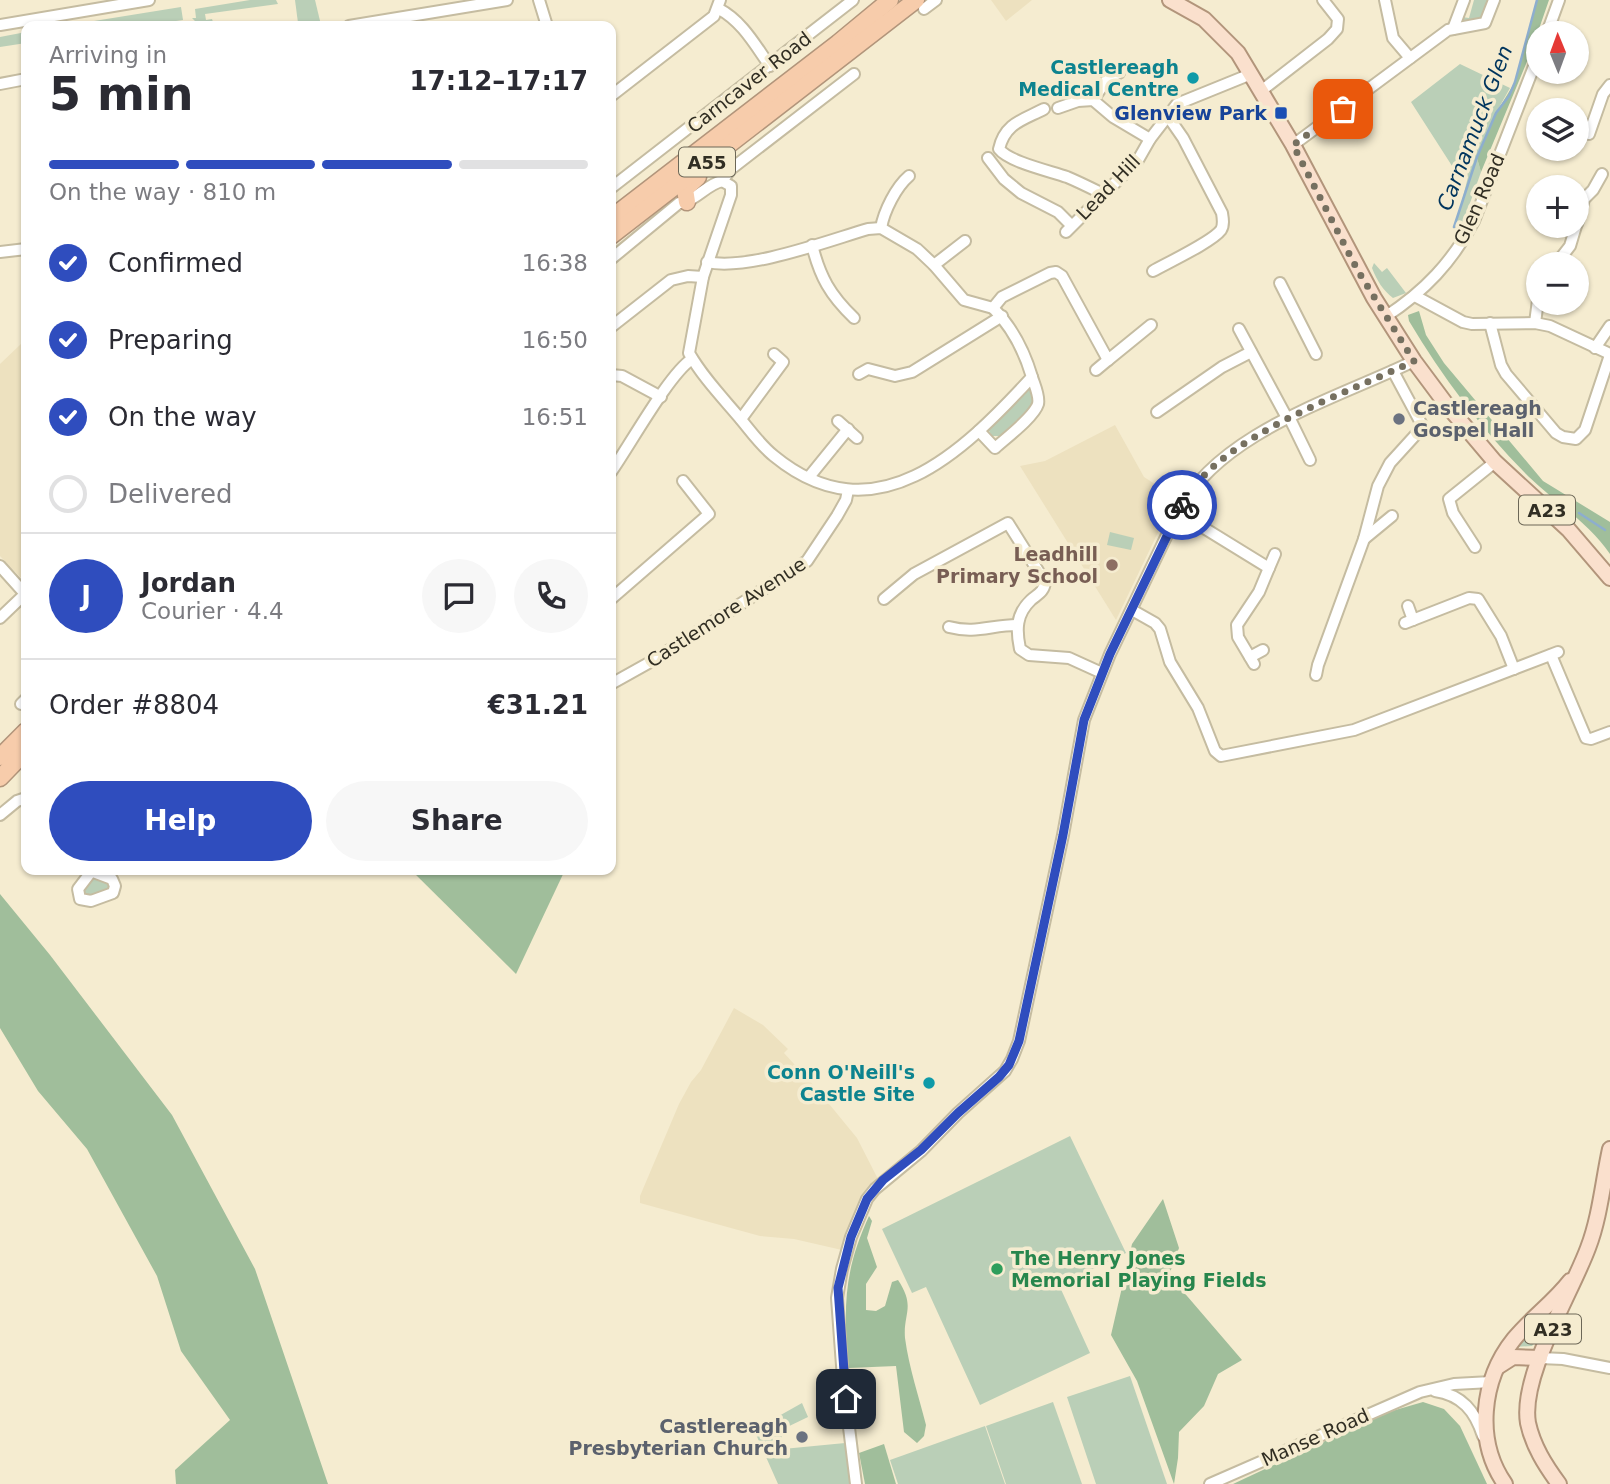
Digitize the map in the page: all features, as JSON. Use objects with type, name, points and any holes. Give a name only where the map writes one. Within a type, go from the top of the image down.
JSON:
[{"type":"highway","points":[[788,90],[785,74],[878,0]]},
{"type":"highway","name":"A55","points":[[616,233],[674,194],[890,0]]},
{"type":"highway","name":"A55","points":[[788,90],[920,5]]},
{"type":"highway","name":"A55","points":[[616,216],[674,194]]},
{"type":"highway","points":[[0,757],[21,736]]},
{"type":"highway","points":[[0,778],[21,756]]},
{"type":"main road","name":"A23","points":[[1170,0],[1215,27],[1238,53],[1293,145],[1358,271],[1385,317],[1446,404],[1495,462],[1568,529],[1610,578]]},
{"type":"main road","name":"A23","points":[[1548,1484],[1528,1420],[1529,1392],[1538,1364],[1589,1246],[1610,1149]]},
{"type":"main road","name":"A23","points":[[1505,1484],[1495,1470],[1487,1445],[1486,1410],[1491,1382],[1515,1337],[1555,1300],[1580,1266]]},
{"type":"main road","name":"A23","points":[[1498,1366],[1513,1357],[1538,1364]]},
{"type":"main road","name":"A23","points":[[1539,1455],[1559,1484]]},
{"type":"street","points":[[24,21],[149,0]]},
{"type":"street","points":[[406,21],[507,0]]},
{"type":"street","points":[[539,0],[545,21]]},
{"type":"street","name":"Carncaver Road","points":[[616,184],[853,0]]},
{"type":"street","points":[[920,5],[936,0]]},
{"type":"street","points":[[1261,91],[1337,29],[1338,19],[1323,0]]},
{"type":"street","points":[[1385,0],[1393,38],[1410,58]]},
{"type":"street","points":[[1453,29],[1464,0]]},
{"type":"street","points":[[1293,145],[1453,29],[1485,23],[1494,0]]},
{"type":"street","points":[[1551,21],[1559,0]]},
{"type":"street","points":[[616,92],[714,16],[719,4],[738,22],[770,66]]},
{"type":"street","points":[[0,25],[21,21]]},
{"type":"street","points":[[1093,100],[1108,78],[1119,73]]},
{"type":"street","points":[[722,181],[731,169],[854,74]]},
{"type":"street","name":"Lead Hill","points":[[988,158],[1004,179],[1021,193],[1058,212],[1069,228],[1138,160],[1150,139],[1177,104],[1251,74]]},
{"type":"street","points":[[0,84],[21,80]]},
{"type":"street","name":"Glen Road","points":[[1385,317],[1415,296],[1448,263],[1474,220],[1527,84]]},
{"type":"street","points":[[1589,134],[1602,93],[1610,85]]},
{"type":"street","points":[[1058,108],[1093,100],[1113,117],[1150,139]]},
{"type":"street","points":[[1044,109],[1008,128],[999,149],[1014,159],[1069,178],[1103,194]]},
{"type":"street","points":[[1153,271],[1211,238],[1221,230],[1223,223],[1222,214],[1183,138],[1167,115]]},
{"type":"street","points":[[1589,194],[1602,174]]},
{"type":"street","points":[[881,228],[902,183],[909,176]]},
{"type":"street","points":[[616,254],[674,194],[722,181],[729,183],[731,195],[703,277],[689,353],[775,457],[809,477],[837,488],[865,491],[913,478],[936,464],[979,430],[1032,377]]},
{"type":"street","points":[[707,262],[719,264],[761,259],[881,228],[917,249],[964,300],[993,308],[1002,316],[1022,348],[1032,377],[1038,404],[1029,416],[995,448],[979,430]]},
{"type":"street","points":[[933,265],[965,241]]},
{"type":"street","points":[[812,245],[820,275],[827,288],[855,318]]},
{"type":"street","points":[[0,252],[21,250]]},
{"type":"street","points":[[993,308],[1002,297],[1056,272],[1062,276],[1108,360]]},
{"type":"street","points":[[616,323],[671,280],[688,276],[703,277]]},
{"type":"street","points":[[1280,283],[1316,354]]},
{"type":"street","points":[[1415,296],[1463,322],[1535,323],[1550,326],[1610,355],[1585,430],[1576,439],[1563,437],[1548,424],[1506,374],[1490,323]]},
{"type":"street","points":[[1535,323],[1536,315]]},
{"type":"street","points":[[859,374],[868,369],[895,376],[912,372],[1002,316]]},
{"type":"street","points":[[1096,370],[1151,325]]},
{"type":"street","points":[[1595,348],[1610,326]]},
{"type":"street","points":[[1239,329],[1310,460]]},
{"type":"street","points":[[1157,412],[1222,367],[1251,352]]},
{"type":"street","points":[[616,464],[681,369],[692,359]]},
{"type":"street","points":[[856,1484],[837,1298],[846,1253],[862,1210],[875,1189],[925,1147],[999,1077],[1012,1059],[1019,1041],[1061,845],[1082,729],[1102,673],[1178,512],[1185,499],[1210,470],[1245,444],[1288,418],[1414,361]]},
{"type":"street","points":[[741,419],[783,362]]},
{"type":"street","points":[[1317,675],[1318,665],[1364,539],[1374,497],[1383,474],[1422,425],[1393,371]]},
{"type":"street","points":[[616,375],[661,397]]},
{"type":"street","points":[[838,421],[857,438]]},
{"type":"street","points":[[809,477],[848,429]]},
{"type":"street","points":[[1475,547],[1453,513],[1449,499],[1495,462]]},
{"type":"street","points":[[616,595],[709,513],[683,481]]},
{"type":"street","name":"Castlemore Avenue","points":[[616,681],[654,660],[807,561],[841,508],[848,490]]},
{"type":"street","points":[[1178,512],[1269,568]]},
{"type":"street","points":[[1364,539],[1392,516]]},
{"type":"street","points":[[884,599],[914,574],[1006,519],[1045,582],[1043,590],[1024,607],[1017,625],[1020,649],[1025,654],[1069,658],[1102,673]]},
{"type":"street","points":[[1262,650],[1252,661],[1238,637],[1237,625],[1259,592],[1275,554]]},
{"type":"street","points":[[0,566],[21,589]]},
{"type":"street","points":[[1408,606],[1409,621],[1469,598],[1478,599],[1501,636],[1514,669]]},
{"type":"street","points":[[0,618],[21,599]]},
{"type":"street","points":[[1132,610],[1155,623],[1160,629],[1170,662],[1198,708],[1215,751],[1221,756],[1354,730],[1555,654],[1586,738],[1591,739],[1610,732]]},
{"type":"street","points":[[949,627],[974,631],[1017,625]]},
{"type":"street","points":[[0,815],[21,800]]},
{"type":"street","points":[[1538,1364],[1563,1359],[1610,1368]]},
{"type":"street","name":"Manse Road","points":[[1210,1484],[1420,1392],[1454,1384],[1491,1382]]},
{"type":"street","points":[[1420,1392],[1444,1392],[1463,1401],[1475,1416],[1487,1445]]},
{"type":"shaded area","points":[[991,0],[1032,0],[1006,21]]},
{"type":"shaded area","points":[[21,344],[21,578],[0,556],[0,364]]},
{"type":"shaded area","name":"Leadhill Primary School","points":[[1115,425],[1144,477],[1175,497],[1116,620],[1020,466],[1045,461]]},
{"type":"shaded area","points":[[734,1008],[763,1025],[788,1049],[784,1053],[857,1138],[879,1181],[842,1250],[794,1239],[760,1236],[640,1203],[640,1196],[679,1104],[701,1070]]},
{"type":"green space","points":[[250,0],[276,0],[278,4],[205,14],[206,20],[213,21],[195,21],[192,18],[196,18],[195,9]]},
{"type":"green space","points":[[295,0],[315,0],[320,21],[298,21]]},
{"type":"green space","points":[[1474,0],[1488,0],[1485,18],[1462,23],[1462,17],[1469,18]]},
{"type":"green space","points":[[1537,0],[1549,0],[1542,21],[1531,21]]},
{"type":"green space","points":[[181,7],[183,20],[176,21],[94,21]]},
{"type":"green space","points":[[21,33],[21,44],[0,47],[0,37]]},
{"type":"green space","points":[[1526,41],[1526,64],[1481,172],[1477,158],[1496,113],[1515,82]]},
{"type":"green space","points":[[1460,64],[1510,88],[1477,158],[1481,172],[1464,220],[1452,240],[1468,177],[1458,165],[1454,169],[1411,102]]},
{"type":"green space","points":[[1374,263],[1382,272],[1387,268],[1406,293],[1393,298],[1389,295],[1376,277],[1372,268]]},
{"type":"green space","points":[[1419,311],[1426,335],[1444,363],[1543,481],[1610,522],[1610,554],[1582,523],[1529,477],[1464,403],[1409,321],[1408,315]]},
{"type":"green space","points":[[1027,386],[1032,386],[1035,403],[1000,436],[992,436],[989,426]]},
{"type":"green space","points":[[1110,532],[1134,538],[1131,550],[1107,545]]},
{"type":"green space","points":[[416,875],[563,875],[516,974]]},
{"type":"green space","points":[[93,877],[109,882],[110,886],[107,891],[87,897],[82,893],[84,886]]},
{"type":"green space","points":[[0,894],[172,1115],[255,1269],[328,1484],[176,1484],[175,1470],[230,1420],[181,1351],[157,1276],[87,1149],[38,1091],[0,1028]]},
{"type":"green space","name":"The Henry Jones Memorial Playing Fields","points":[[1070,1136],[1126,1253],[1059,1285],[1090,1353],[980,1405],[926,1287],[912,1293],[882,1229]]},
{"type":"green space","points":[[1163,1199],[1179,1248],[1169,1275],[1242,1360],[1218,1374],[1204,1406],[1179,1432],[1174,1484],[1137,1381],[1111,1335],[1132,1244]]},
{"type":"green space","points":[[869,1216],[872,1221],[867,1238],[877,1267],[866,1284],[866,1310],[876,1311],[885,1306],[892,1282],[898,1280],[908,1304],[905,1338],[926,1425],[924,1436],[917,1443],[904,1432],[896,1366],[848,1368],[847,1290],[854,1255]]},
{"type":"green space","points":[[1549,1310],[1554,1318],[1532,1346],[1514,1347]]},
{"type":"green space","points":[[1130,1376],[1167,1484],[1096,1484],[1067,1397]]},
{"type":"green space","points":[[1053,1402],[1082,1484],[1006,1484],[986,1426]]},
{"type":"green space","points":[[1423,1402],[1444,1409],[1460,1426],[1487,1484],[1233,1484],[1385,1413]]},
{"type":"green space","points":[[802,1403],[808,1417],[781,1430],[783,1449],[845,1443],[852,1484],[778,1484],[754,1430]]},
{"type":"green space","points":[[985,1426],[1005,1484],[898,1484],[890,1460]]},
{"type":"green space","points":[[884,1444],[896,1484],[865,1484],[859,1453]]},
{"type":"waterway","name":"Carnamuck Glen","points":[[1454,227],[1477,157],[1496,113],[1509,96],[1515,82],[1537,0]]},
{"type":"waterway","name":"Carnamuck Glen","points":[[1579,513],[1605,530]]},
{"type":"way so far","points":[[1182,505],[1210,470],[1277,423],[1414,361],[1358,271],[1293,145],[1343,109]]},
{"type":"place","name":"Castlereagh Medical Centre","points":[[1193,78]]},
{"type":"place","name":"Glenview Park","points":[[1281,113]]},
{"type":"place","name":"Castlereagh Gospel Hall","points":[[1399,419]]},
{"type":"place","name":"Leadhill Primary School","points":[[1112,565]]},
{"type":"place","name":"Conn O'Neill's Castle Site","points":[[929,1083]]},
{"type":"place","name":"The Henry Jones Memorial Playing Fields","points":[[997,1269]]},
{"type":"place","name":"Castlereagh Presbyterian Church","points":[[802,1437]]},
{"type":"route","points":[[846,1399],[837,1298],[851,1237],[867,1199],[875,1189],[925,1147],[999,1077],[1016,1052],[1063,835],[1084,720],[1110,654],[1182,505]]}]
